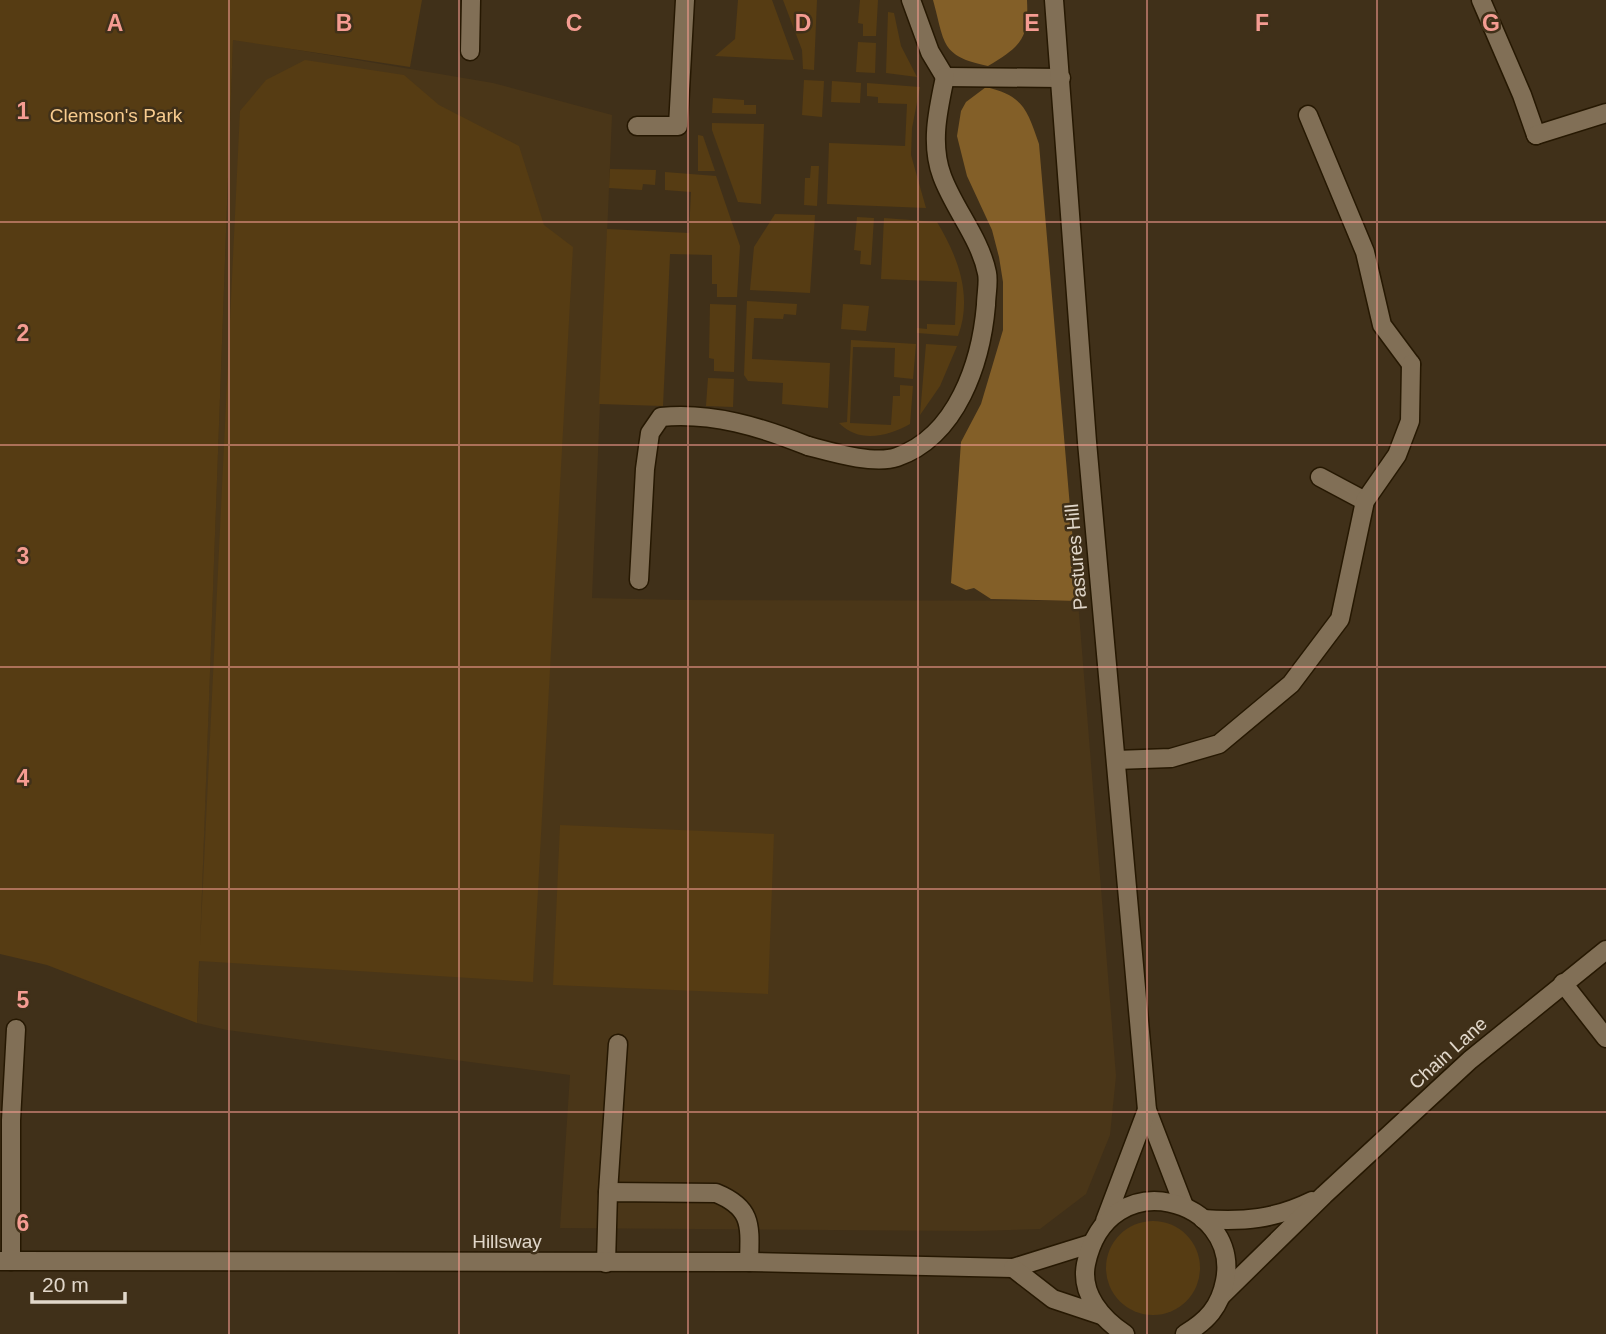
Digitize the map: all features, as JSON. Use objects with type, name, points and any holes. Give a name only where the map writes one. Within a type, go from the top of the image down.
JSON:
[{"type":"street","points":[[470,51],[471,0]]},
{"type":"street","points":[[637,126],[678,126],[685,0]]},
{"type":"street","points":[[639,580],[645,469],[650,433],[661,417],[681,415],[750,425],[808,446],[851,457],[894,458],[922,445],[943,424],[959,401],[980,349],[988,275],[976,243],[942,176],[935,143],[945,77],[930,52],[911,0]]},
{"type":"street","name":"Pastures Hill","points":[[1054,0],[1087,442],[1147,1110],[1184,1206]]},
{"type":"street","points":[[1481,0],[1522,95],[1536,135],[1606,113]]},
{"type":"street","points":[[945,77],[1061,78]]},
{"type":"street","points":[[1116,760],[1171,758],[1219,744],[1291,684],[1340,619],[1365,501],[1397,455],[1410,421],[1411,364],[1382,325],[1365,252],[1308,116]]},
{"type":"street","points":[[1320,477],[1365,501]]},
{"type":"street","name":"Chain Lane","points":[[1199,1330],[1222,1295],[1324,1195],[1470,1060],[1606,950]]},
{"type":"street","points":[[1563,984],[1606,1038]]},
{"type":"street","points":[[6,1261],[16,1029]]},
{"type":"street","points":[[606,1263],[618,1044]]},
{"type":"street","name":"Pastures Hill","points":[[1105,1222],[1147,1110]]},
{"type":"street","points":[[608,1192],[716,1193],[733,1200],[744,1210],[750,1228],[749,1262]]},
{"type":"street","name":"Chain Lane","points":[[1203,1219],[1269,1218],[1324,1195]]},
{"type":"street","points":[[1114,1328],[1090,1298],[1085,1271],[1090,1244],[1105,1222],[1128,1205],[1156,1200],[1184,1206],[1203,1219],[1217,1235],[1224,1254],[1226,1275],[1222,1295]]},
{"type":"street","name":"Hillsway","points":[[6,1261],[749,1262],[1013,1268],[1090,1244]]},
{"type":"street","points":[[1013,1268],[1053,1299],[1114,1328]]},
{"type":"street","points":[[1185,1334],[1199,1330]]},
{"type":"shaded area","points":[[933,0],[1027,0],[1024,33],[1015,47],[988,66],[972,62],[961,58],[947,45]]},
{"type":"shaded area","points":[[233,39],[493,83],[612,115],[592,598],[1078,601],[1116,1076],[1110,1135],[1086,1194],[1040,1229],[975,1231],[560,1228],[570,1075],[227,1030],[197,1023]]},
{"type":"shaded area","points":[[986,87],[1009,95],[1022,106],[1039,144],[1078,601],[991,599],[974,588],[966,590],[951,583],[961,442],[981,404],[1003,330],[1003,282],[999,257],[992,230],[967,176],[957,136],[961,111],[966,102]]},
{"type":"green space","name":"Clemson's Park","points":[[0,0],[422,0],[410,67],[233,40],[200,947],[240,111],[266,80],[305,60],[404,75],[439,105],[519,146],[544,225],[573,247],[533,982],[199,961],[197,1023],[47,965],[0,954]]},
{"type":"green space","points":[[738,0],[772,0],[794,60],[715,56],[735,39]]},
{"type":"green space","points":[[783,0],[817,0],[814,70],[803,69],[802,50]]},
{"type":"green space","points":[[860,0],[878,0],[876,36],[863,36],[863,24],[858,23]]},
{"type":"green space","points":[[888,12],[894,13],[901,46],[917,77],[886,73]]},
{"type":"green space","points":[[858,42],[876,43],[875,73],[856,72]]},
{"type":"green space","points":[[804,80],[824,81],[822,117],[802,115]]},
{"type":"green space","points":[[832,81],[861,83],[860,103],[831,102]]},
{"type":"green space","points":[[867,83],[920,87],[912,128],[911,155],[926,208],[827,204],[829,143],[905,146],[907,104],[878,103],[878,97],[867,96]]},
{"type":"green space","points":[[713,98],[744,100],[744,105],[756,105],[756,114],[712,113]]},
{"type":"green space","points":[[712,123],[764,124],[761,204],[738,202],[712,130]]},
{"type":"green space","points":[[698,135],[703,136],[715,171],[698,171]]},
{"type":"green space","points":[[811,166],[819,166],[817,206],[804,205],[805,178],[810,178]]},
{"type":"green space","points":[[610,169],[656,170],[655,185],[643,184],[642,190],[609,188]]},
{"type":"green space","points":[[665,172],[716,176],[740,246],[737,297],[717,297],[717,284],[712,284],[712,255],[670,254],[663,406],[599,404],[607,229],[689,233],[691,192],[665,190]]},
{"type":"green space","points":[[775,214],[815,215],[810,293],[750,290],[754,247]]},
{"type":"green space","points":[[857,217],[874,218],[871,265],[860,264],[861,251],[854,250]]},
{"type":"green space","points":[[884,218],[937,222],[961,277],[964,306],[958,336],[917,333],[917,328],[927,329],[927,324],[955,325],[957,282],[881,279]]},
{"type":"green space","points":[[747,301],[797,304],[796,315],[784,314],[783,319],[754,318],[752,359],[830,363],[828,408],[782,404],[783,383],[748,381],[744,375]]},
{"type":"green space","points":[[710,304],[736,305],[734,372],[714,371],[714,359],[709,358]]},
{"type":"green space","points":[[843,304],[869,306],[866,331],[841,329]]},
{"type":"green space","points":[[851,340],[916,344],[913,379],[894,377],[895,348],[853,347],[850,423],[891,425],[893,396],[900,396],[900,385],[913,386],[910,424],[893,432],[865,436],[847,430],[839,423],[847,422]]},
{"type":"green space","points":[[926,344],[957,346],[940,386],[920,415]]},
{"type":"green space","points":[[708,378],[734,379],[733,407],[706,406]]},
{"type":"green space","points":[[560,825],[774,834],[768,994],[553,985]]},
{"type":"green space","points":[[1153,1221],[1171,1225],[1186,1235],[1196,1250],[1200,1268],[1196,1286],[1186,1301],[1171,1311],[1153,1315],[1135,1311],[1120,1301],[1110,1286],[1106,1268],[1110,1250],[1120,1235],[1135,1225]]}]
